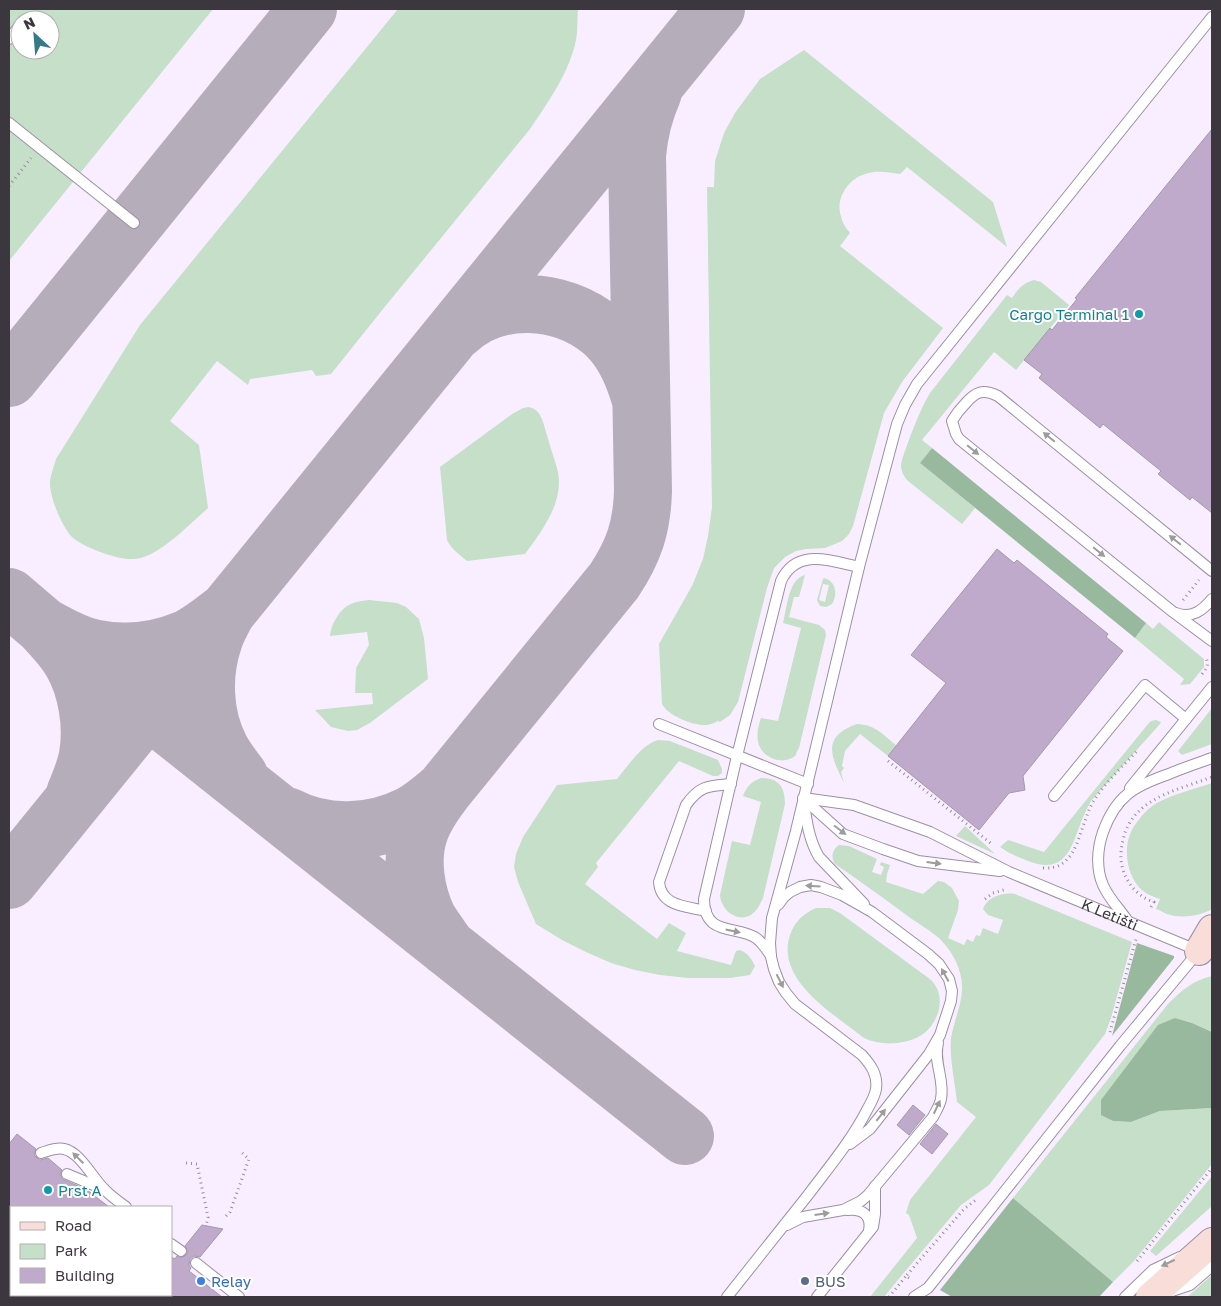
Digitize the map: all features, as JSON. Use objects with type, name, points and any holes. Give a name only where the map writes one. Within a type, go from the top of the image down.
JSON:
[{"type":"main road","points":[[1150,1297],[1212,1242]]},
{"type":"lane","points":[[727,1297],[845,1147],[862,1120],[876,1090],[874,1071],[862,1055],[795,1004],[786,993],[779,982],[771,957],[770,943],[772,918],[786,873],[859,566],[896,424],[917,384],[1212,17]]},
{"type":"lane","points":[[9,123],[134,223]]},
{"type":"lane","points":[[1209,572],[998,396],[978,392],[972,396],[952,421],[959,439],[1187,616],[1206,607],[1212,599]]},
{"type":"lane","points":[[771,957],[763,944],[755,937],[725,929],[714,923],[706,911],[704,899],[737,756],[781,581],[791,567],[810,558],[859,566]]},
{"type":"lane","points":[[1176,608],[1212,641]]},
{"type":"lane","points":[[1054,796],[1145,685],[1186,719]]},
{"type":"lane","points":[[1127,921],[1107,894],[1103,884],[1098,868],[1101,838],[1108,820],[1120,800],[1212,687]]},
{"type":"lane","points":[[659,724],[808,784]]},
{"type":"lane","points":[[1120,800],[1131,790],[1146,782],[1212,758]]},
{"type":"lane","points":[[706,911],[673,903],[666,899],[662,894],[659,882],[686,805],[694,794],[712,786],[732,784]]},
{"type":"lane","points":[[803,798],[854,805],[930,832],[1009,872]]},
{"type":"lane","points":[[803,798],[843,834],[883,849],[918,861],[1009,872]]},
{"type":"lane","points":[[803,798],[810,839],[814,849],[819,857],[872,912]]},
{"type":"lane","name":"K Letišti","points":[[1009,872],[1127,921],[1209,944]]},
{"type":"lane","points":[[772,918],[784,897],[800,887],[821,886],[842,894],[872,912],[928,954],[939,964],[949,979],[952,991],[951,1001],[937,1048],[936,1057],[942,1086],[942,1097],[938,1107],[933,1116],[868,1196],[843,1210]]},
{"type":"lane","points":[[914,1297],[926,1293],[1114,1054],[1209,944]]},
{"type":"lane","points":[[845,1147],[870,1129],[929,1054],[940,1035]]},
{"type":"lane","points":[[41,1153],[64,1148],[72,1152],[104,1190],[125,1206]]},
{"type":"lane","points":[[67,1174],[104,1190]]},
{"type":"lane","points":[[817,1297],[873,1227],[876,1214],[875,1186]]},
{"type":"lane","points":[[778,1232],[791,1222],[803,1217],[856,1209],[864,1213],[870,1224],[869,1232]]},
{"type":"lane","points":[[1125,1297],[1153,1270],[1212,1242]]},
{"type":"lane","points":[[172,1245],[181,1252]]},
{"type":"lane","points":[[196,1263],[239,1297]]},
{"type":"lane","points":[[1150,1297],[1190,1285],[1212,1266]]},
{"type":"path","points":[[9,186],[40,148]]},
{"type":"path","points":[[1176,608],[1209,572]]},
{"type":"path","points":[[1201,675],[1208,665],[1204,654]]},
{"type":"path","points":[[1039,868],[1048,869],[1056,867],[1063,864],[1072,855],[1078,843],[1085,819],[1097,795],[1143,744]]},
{"type":"path","points":[[888,761],[999,850]]},
{"type":"path","points":[[1151,907],[1154,902],[1138,893],[1123,871],[1121,851],[1125,831],[1138,811],[1157,798],[1212,777]]},
{"type":"path","points":[[1106,1040],[1113,1023],[1136,939]]},
{"type":"path","points":[[226,1216],[230,1212],[249,1159],[241,1152]]},
{"type":"path","points":[[186,1163],[197,1164],[208,1217],[206,1226]]},
{"type":"path","points":[[1131,1268],[1212,1168]]},
{"type":"path","points":[[889,1297],[964,1208],[977,1198]]},
{"type":"green space","points":[[9,9],[213,9],[9,261]]},
{"type":"green space","points":[[398,9],[578,9],[577,36],[569,64],[551,97],[530,129],[331,374],[316,376],[312,370],[250,379],[248,385],[217,361],[170,421],[199,445],[208,508],[158,550],[141,558],[126,559],[117,557],[79,542],[72,537],[64,526],[52,495],[50,481],[56,459],[140,325]]},
{"type":"green space","points":[[804,50],[993,202],[1007,247],[907,167],[900,174],[878,172],[865,174],[853,180],[844,190],[841,197],[840,210],[843,223],[850,233],[840,246],[943,328],[902,382],[884,413],[853,526],[849,534],[842,541],[825,548],[796,551],[785,557],[774,568],[767,588],[738,702],[730,715],[720,722],[702,725],[675,716],[662,704],[659,644],[692,586],[703,559],[712,507],[707,187],[714,187],[715,161],[724,133],[735,113],[760,79]]},
{"type":"green space","points":[[1034,280],[1041,282],[1069,305],[1016,370],[994,352],[922,440],[932,448],[920,463],[975,508],[962,524],[903,475],[901,467],[903,458],[917,420],[930,393],[1007,295],[1012,298],[1021,287]]},
{"type":"green space","points":[[529,407],[537,411],[541,418],[558,472],[558,494],[555,505],[538,536],[525,554],[467,561],[453,549],[447,540],[440,467],[512,414]]},
{"type":"green space","points":[[932,448],[1146,623],[1135,638],[920,463]]},
{"type":"green space","points":[[805,575],[799,597],[794,597],[789,617],[819,625],[825,630],[826,635],[799,748],[796,755],[786,760],[781,760],[765,754],[758,742],[758,731],[761,718],[778,721],[801,628],[783,623],[792,588],[799,578]]},
{"type":"green space","points":[[823,579],[831,582],[835,588],[834,600],[832,604],[826,607],[820,606],[817,600]],"holes":[[[823,584],[829,585],[825,602],[819,600]]]},
{"type":"green space","points":[[369,600],[397,603],[406,607],[419,619],[424,638],[428,679],[370,723],[357,730],[348,731],[331,727],[315,710],[373,704],[372,693],[355,693],[356,668],[369,645],[367,632],[330,636],[334,621],[340,612],[347,606]]},
{"type":"green space","points":[[1159,622],[1204,659],[1204,667],[1190,684],[1180,685],[1184,679],[1135,638],[1146,623],[1153,629]]},
{"type":"green space","points":[[1212,708],[1212,744],[1182,755],[1178,751]]},
{"type":"green space","points":[[1156,720],[1161,722],[1160,724],[1091,801],[1074,842],[1064,857],[1058,862],[1050,865],[1028,861],[1000,847],[1008,840],[1044,852],[1148,724]]},
{"type":"green space","points":[[857,724],[874,728],[896,745],[888,756],[860,734],[845,751],[842,766],[844,768],[841,772],[844,783],[835,764],[832,748],[838,735]]},
{"type":"green space","points":[[658,740],[670,741],[718,760],[722,773],[718,776],[713,776],[679,761],[596,863],[598,867],[585,884],[657,939],[669,923],[686,933],[677,951],[731,965],[736,951],[743,951],[749,956],[755,966],[750,975],[730,978],[688,978],[660,975],[611,963],[562,940],[536,924],[518,882],[514,867],[516,854],[523,837],[557,785],[617,779],[640,751]]},
{"type":"green space","points":[[761,778],[767,778],[780,785],[784,793],[785,804],[763,898],[751,915],[740,917],[731,914],[723,906],[720,895],[732,841],[750,845],[761,802],[743,796],[750,785]]},
{"type":"green space","points":[[1212,783],[1212,909],[1190,916],[1172,916],[1156,909],[1160,899],[1143,891],[1134,880],[1127,857],[1130,834],[1142,816],[1157,803]]},
{"type":"green space","points":[[965,826],[995,854],[956,836]]},
{"type":"green space","points":[[839,845],[849,846],[877,859],[872,872],[881,875],[884,867],[880,865],[881,862],[890,865],[886,882],[923,894],[938,881],[944,882],[952,888],[959,901],[958,910],[948,938],[964,945],[967,939],[973,942],[976,935],[980,936],[983,928],[998,934],[1003,920],[988,915],[983,909],[992,898],[1010,894],[1015,894],[1132,942],[1105,1034],[989,1185],[961,1205],[884,1297],[870,1297],[917,1238],[909,1215],[906,1213],[910,1200],[976,1117],[957,1102],[951,1038],[960,1002],[962,983],[956,962],[945,944],[936,936],[835,864],[833,853]]},
{"type":"green space","points":[[816,908],[830,908],[840,913],[928,977],[938,991],[940,1006],[935,1020],[926,1032],[914,1039],[900,1043],[871,1041],[864,1038],[823,1007],[810,994],[799,981],[791,967],[788,951],[790,935],[794,926],[803,915]]},
{"type":"green space","points":[[1137,943],[1174,956],[1174,958],[1112,1036]]},
{"type":"green space","points":[[1212,976],[1212,1032],[1175,1018],[1101,1114],[1113,1121],[1131,1122],[1160,1111],[1212,1108],[1212,1164],[1134,1261],[1113,1282],[1013,1198],[1168,1004],[1188,987]]},
{"type":"green space","points":[[1175,1018],[1212,1032],[1212,1108],[1160,1111],[1131,1122],[1113,1121],[1101,1115],[1101,1100],[1158,1025]]},
{"type":"green space","points":[[1212,1176],[1212,1206],[1156,1256],[1150,1251]]},
{"type":"green space","points":[[1013,1198],[1113,1282],[1099,1297],[952,1297],[940,1290]]},
{"type":"green space","points":[[1212,1275],[1212,1297],[1187,1297]]},
{"type":"building","name":"Cargo Terminal 1","points":[[1212,129],[1212,513],[1192,497],[1190,500],[1158,474],[1161,471],[1103,424],[1100,428],[1039,378],[1042,374],[1024,360],[1050,328],[1052,330],[1077,299],[1075,298]]},
{"type":"building","points":[[997,549],[1014,563],[1017,560],[1108,634],[1106,637],[1123,651],[1023,776],[1025,790],[1009,793],[979,830],[888,756],[946,683],[911,655]]},
{"type":"building","points":[[913,1105],[925,1115],[909,1135],[897,1125]]},
{"type":"building","points":[[936,1124],[948,1134],[932,1154],[920,1144]]},
{"type":"building","name":"Prst A","points":[[17,1134],[36,1149],[34,1155],[37,1158],[40,1160],[48,1158],[62,1170],[60,1174],[62,1179],[87,1190],[108,1206],[9,1207],[9,1144]]},
{"type":"building","points":[[202,1225],[223,1229],[200,1257],[194,1256],[190,1259],[189,1265],[191,1268],[189,1271],[222,1297],[171,1297],[172,1258],[175,1259],[177,1256],[181,1258],[186,1255],[188,1251],[185,1246]]},
{"type":"taxiway","points":[[9,378],[308,9]]},
{"type":"taxiway","points":[[9,880],[716,9]]},
{"type":"taxiway","points":[[448,948],[428,919],[420,899],[416,877],[415,854],[416,843],[424,821],[444,790],[614,581],[632,549],[639,527],[643,491],[637,155],[642,123],[653,92]]},
{"type":"taxiway","points":[[456,331],[472,319],[490,310],[509,305],[529,304],[568,311],[586,320],[609,337],[621,353],[630,370],[640,397]]},
{"type":"taxiway","points":[[9,597],[685,1136]]},
{"type":"taxiway","points":[[75,794],[88,755],[90,731],[88,707],[82,683],[72,662],[62,647],[43,626],[84,645],[98,649],[128,652],[158,648],[186,639],[202,630],[227,611],[217,632],[207,666],[207,708],[214,735],[220,748],[239,776]]},
{"type":"taxiway","points":[[287,816],[317,827],[348,830],[365,829],[380,826],[410,815],[444,790]]},
{"type":"place","name":"Cargo Terminal 1","points":[[1139,314]]},
{"type":"place","name":"Prst A","points":[[48,1190]]},
{"type":"place","name":"Relay","points":[[201,1281]]},
{"type":"place","name":"BUS","points":[[805,1281]]}]
